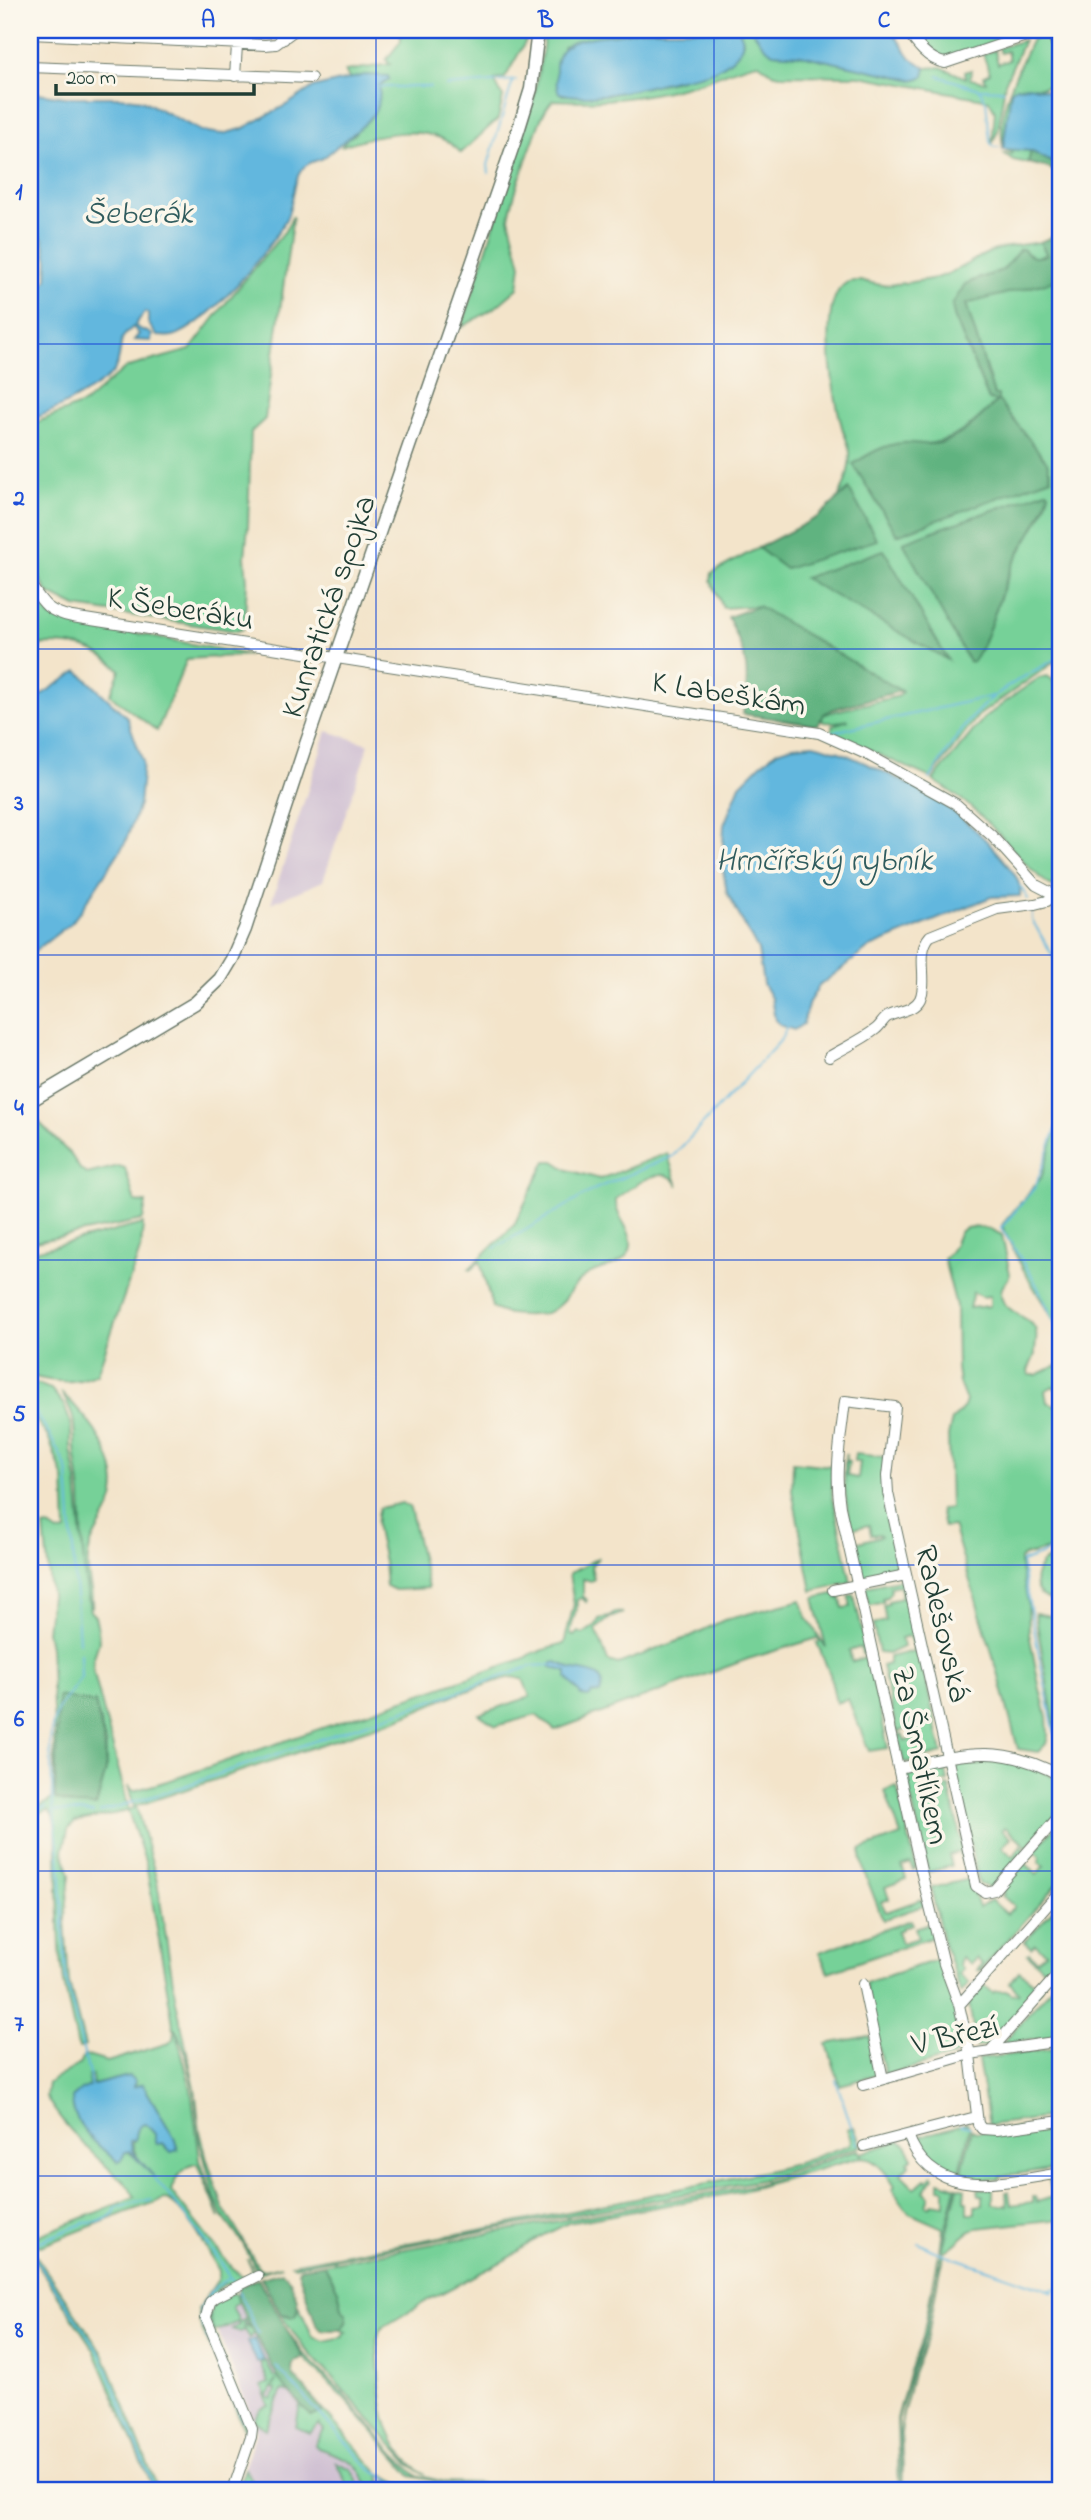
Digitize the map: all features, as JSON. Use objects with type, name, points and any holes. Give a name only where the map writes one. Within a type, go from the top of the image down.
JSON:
[{"type":"main road","name":"Kunratická spojka","points":[[30,1101],[195,1003],[227,969],[245,929],[524,114],[531,89],[538,30]]},
{"type":"street","points":[[235,76],[238,30]]},
{"type":"street","points":[[277,30],[284,39]]},
{"type":"street","points":[[30,34],[276,44],[295,30]]},
{"type":"street","points":[[907,30],[916,45],[936,61],[945,62],[1030,32],[1044,30]]},
{"type":"street","points":[[1051,30],[1061,57]]},
{"type":"street","points":[[30,67],[311,78]]},
{"type":"street","name":"K Šeberáku","points":[[30,584],[54,613],[337,658]]},
{"type":"street","points":[[344,635],[345,650],[361,662]]},
{"type":"street","points":[[315,655],[322,662],[327,684]]},
{"type":"street","name":"K Labeškám","points":[[337,658],[819,733],[866,754],[956,804],[992,836],[1036,885],[1057,897]]},
{"type":"street","points":[[829,1057],[875,1030],[887,1017],[914,1006],[919,1001],[924,969],[923,949],[930,936],[997,909],[1035,904],[1057,897]]},
{"type":"street","name":"Radešovská","points":[[845,1401],[895,1408],[887,1476],[888,1493],[976,1886],[985,1892],[994,1890],[1061,1814]]},
{"type":"street","name":"Za Šmatlíkem","points":[[845,1401],[837,1490],[944,1964],[959,2005],[970,2054],[976,2117]]},
{"type":"street","points":[[833,1590],[906,1575]]},
{"type":"street","points":[[898,1768],[965,1754],[1013,1755],[1042,1765],[1061,1776]]},
{"type":"street","points":[[959,2005],[1061,1890]]},
{"type":"street","points":[[991,2050],[1061,1971]]},
{"type":"street","points":[[863,1984],[883,2079]]},
{"type":"street","name":"V Březí","points":[[863,2085],[970,2054],[1061,2041]]},
{"type":"street","points":[[864,2146],[976,2117],[982,2129],[988,2130],[1061,2122]]},
{"type":"street","points":[[908,2135],[917,2155],[931,2169],[958,2183],[984,2184],[1061,2173]]},
{"type":"street","points":[[233,2490],[252,2429],[211,2330],[206,2309],[216,2297],[258,2276]]},
{"type":"shaded area","points":[[327,731],[369,744],[323,881],[271,903]]},
{"type":"shaded area","points":[[231,2292],[282,2374],[371,2470],[407,2490],[236,2490],[257,2431],[213,2319]]},
{"type":"green space","points":[[400,30],[532,30],[505,78],[494,80],[503,97],[498,119],[461,153],[435,136],[420,133],[388,134],[342,146],[347,138],[354,135],[379,87],[378,79],[350,80],[345,71],[390,64],[386,60],[401,41]]},
{"type":"green space","points":[[544,30],[637,30],[594,37],[563,47],[562,95],[607,95],[679,80],[742,48],[743,40],[739,30],[752,30],[773,53],[801,55],[914,80],[924,76],[926,68],[941,67],[966,78],[965,72],[971,70],[970,79],[986,82],[984,76],[990,73],[983,54],[995,50],[998,64],[1009,60],[1007,51],[1001,53],[999,48],[1024,40],[1005,83],[998,130],[992,144],[995,111],[989,100],[860,76],[780,75],[772,73],[759,63],[698,83],[644,95],[608,100],[553,100],[539,123],[515,192],[509,218],[521,265],[518,288],[496,307],[462,327],[534,98]]},
{"type":"green space","points":[[913,30],[990,30],[993,35],[1002,32],[1001,30],[1027,30],[1025,33],[943,60],[925,48]]},
{"type":"green space","points":[[1047,33],[1061,67],[1061,94],[1047,86],[1016,87],[1007,116],[1003,147],[1002,119],[1014,78],[1032,39]]},
{"type":"green space","points":[[1007,151],[1031,151],[1028,163],[1013,160],[1005,154],[1012,154]]},
{"type":"green space","points":[[1031,151],[1061,167],[1061,176],[1049,168],[1028,163]]},
{"type":"green space","points":[[293,216],[265,419],[251,432],[243,629],[236,631],[76,607],[48,593],[30,563],[30,425],[85,403],[125,368],[190,350],[285,231]]},
{"type":"green space","points":[[1061,233],[1061,269],[1054,281],[966,304],[994,395],[998,395],[998,400],[1047,462],[1051,478],[897,535],[853,464],[889,445],[935,444],[949,440],[971,425],[997,401],[989,400],[954,316],[952,305],[965,284],[1003,270],[1020,249],[1034,257],[1047,255],[1040,242]]},
{"type":"green space","points":[[1040,242],[1047,255],[1034,257],[1020,249],[1003,270],[971,281],[954,316],[989,400],[997,400],[966,303],[1054,281],[1061,269],[1061,281],[1055,284],[1057,289],[1061,287],[1061,657],[978,716],[931,778],[831,733],[833,725],[849,720],[822,721],[823,715],[899,696],[902,692],[758,606],[723,608],[711,580],[712,573],[758,548],[786,569],[850,493],[849,490],[832,506],[843,488],[850,459],[835,395],[829,329],[837,293],[846,283],[859,281],[888,285],[934,278],[994,251]],"holes":[[[998,400],[1051,472],[1050,478],[995,497],[924,444],[956,435]],[[1047,491],[1049,493],[1044,510],[1012,566],[981,649],[930,532]]]},
{"type":"green space","points":[[849,489],[877,540],[786,569],[758,548],[818,517]]},
{"type":"green space","points":[[1047,491],[1049,493],[1037,523],[1007,578],[985,640],[972,662],[969,662],[903,542]]},
{"type":"green space","points":[[884,550],[948,660],[804,578]]},
{"type":"green space","points":[[30,588],[51,617],[249,655],[187,659],[157,731],[110,695],[120,670],[102,656],[75,646],[42,644],[30,660]]},
{"type":"green space","points":[[758,606],[901,691],[833,709],[824,714],[818,725],[743,714],[747,685],[746,664],[728,617]]},
{"type":"green space","points":[[1047,676],[1053,680],[1061,707],[1061,892],[1033,871],[972,808],[933,780],[983,719],[1039,678]]},
{"type":"green space","points":[[32,1115],[87,1174],[119,1166],[125,1168],[135,1202],[146,1203],[143,1220],[30,1243]]},
{"type":"green space","points":[[1061,1117],[1061,1332],[1022,1266],[1002,1225],[1041,1178]]},
{"type":"green space","points":[[667,1153],[678,1186],[673,1178],[657,1175],[639,1183],[616,1199],[618,1213],[630,1236],[627,1256],[616,1264],[584,1277],[558,1306],[549,1312],[514,1314],[492,1307],[480,1261],[469,1269],[514,1225],[546,1161],[554,1161],[568,1170],[600,1179]]},
{"type":"green space","points":[[143,1224],[141,1247],[97,1374],[80,1380],[64,1381],[30,1376],[30,1252]]},
{"type":"green space","points":[[967,1228],[990,1229],[1002,1235],[1010,1274],[1002,1288],[1003,1302],[1031,1323],[1036,1331],[1035,1355],[1028,1370],[1029,1375],[1037,1375],[1055,1366],[1059,1367],[1061,1372],[1061,1542],[1053,1548],[1020,1559],[1028,1603],[1029,1633],[1047,1717],[1046,1744],[1038,1752],[1018,1749],[997,1669],[953,1526],[944,1527],[940,1510],[950,1508],[948,1436],[952,1420],[966,1401],[957,1368],[956,1306],[944,1259],[960,1232]],"holes":[[[973,1292],[982,1297],[990,1296],[990,1306],[969,1308]],[[1053,1386],[1058,1391],[1060,1402],[1055,1405],[1047,1402],[1045,1391]]]},
{"type":"green space","points":[[30,1381],[51,1389],[64,1405],[71,1424],[71,1449],[77,1482],[85,1580],[90,1611],[95,1616],[98,1629],[99,1642],[93,1670],[129,1810],[134,1808],[128,1785],[133,1791],[174,1779],[564,1644],[574,1604],[569,1574],[599,1557],[591,1566],[594,1579],[583,1579],[583,1596],[587,1600],[577,1600],[571,1635],[574,1636],[578,1632],[583,1634],[596,1625],[599,1619],[610,1617],[615,1612],[623,1613],[610,1618],[596,1629],[608,1661],[618,1664],[689,1637],[724,1620],[801,1600],[807,1617],[826,1648],[814,1598],[853,1590],[840,1594],[841,1598],[838,1599],[841,1600],[843,1608],[851,1607],[849,1596],[854,1595],[867,1653],[862,1654],[861,1647],[849,1651],[852,1662],[868,1656],[888,1748],[869,1751],[848,1699],[836,1703],[830,1674],[817,1643],[820,1641],[818,1638],[748,1659],[555,1730],[536,1715],[496,1726],[479,1714],[530,1697],[523,1679],[503,1679],[446,1698],[398,1719],[136,1806],[157,1881],[176,2001],[195,2088],[200,2131],[207,2159],[223,2207],[259,2268],[264,2270],[282,2266],[258,2273],[243,2244],[223,2217],[200,2142],[194,2089],[185,2051],[175,2027],[191,2089],[200,2160],[220,2218],[198,2164],[181,2173],[171,2191],[232,2268],[244,2277],[251,2274],[252,2269],[247,2259],[256,2276],[230,2286],[225,2284],[205,2307],[249,2428],[230,2490],[226,2490],[243,2446],[245,2432],[200,2324],[198,2309],[219,2278],[219,2271],[181,2211],[165,2199],[41,2246],[35,2245],[32,2238],[135,2197],[125,2183],[58,2115],[46,2097],[48,2083],[80,2064],[84,2055],[107,2062],[169,2043],[173,2039],[174,2030],[146,1864],[128,1811],[75,1822],[68,1830],[63,1851],[70,1875],[65,1919],[69,1983],[85,2046],[79,2048],[77,2043],[64,1983],[60,1949],[56,1827],[49,1810],[30,1817],[30,1810],[54,1797],[54,1729],[47,1632],[51,1595],[44,1527],[48,1526],[58,1533],[66,1531],[64,1479],[48,1437],[30,1412]],"holes":[[[95,1702],[106,1745],[106,1770],[96,1806],[92,1708]],[[92,2075],[93,2085],[129,2076],[132,2087],[139,2085],[145,2088],[174,2138],[178,2150],[166,2148],[163,2143],[157,2144],[156,2134],[146,2124],[139,2123],[133,2138],[139,2160],[127,2151],[116,2161],[86,2132],[75,2114],[74,2096],[90,2086],[88,2076]]]},
{"type":"green space","points":[[61,1392],[93,1428],[110,1458],[114,1474],[115,1489],[111,1505],[88,1555],[92,1608],[84,1567],[74,1425],[72,1413]]},
{"type":"green space","points":[[855,1454],[885,1457],[883,1476],[902,1571],[863,1580],[855,1543],[881,1536],[871,1535],[869,1525],[851,1529],[845,1491],[845,1460],[849,1461],[847,1476],[858,1478],[860,1462],[854,1461]]},
{"type":"green space","points":[[793,1462],[832,1466],[832,1494],[851,1582],[812,1591],[792,1491]]},
{"type":"green space","points":[[402,1503],[409,1507],[411,1512],[428,1588],[395,1590],[386,1586],[377,1515],[379,1508]]},
{"type":"green space","points":[[1061,1551],[1061,1604],[1041,1595],[1035,1579],[1041,1564]]},
{"type":"green space","points":[[903,1579],[942,1753],[904,1763],[897,1735],[903,1734],[900,1736],[903,1735],[905,1741],[914,1739],[913,1733],[918,1732],[913,1732],[911,1728],[897,1732],[882,1666],[889,1664],[889,1657],[914,1651],[909,1636],[901,1638],[903,1647],[888,1654],[879,1653],[873,1624],[886,1621],[883,1605],[902,1598],[900,1585],[890,1587],[891,1591],[887,1597],[882,1598],[883,1602],[869,1606],[865,1587]]},
{"type":"green space","points":[[1035,1613],[1061,1618],[1061,1769],[1056,1765],[1058,1745]]},
{"type":"green space","points":[[58,1696],[95,1703],[103,1737],[106,1770],[96,1806],[73,1805],[55,1799]]},
{"type":"green space","points":[[974,1758],[1019,1764],[1041,1771],[1061,1782],[1061,1809],[1027,1847],[1005,1827],[1002,1830],[1011,1838],[1002,1847],[1013,1857],[1021,1846],[1025,1850],[991,1888],[979,1884],[952,1761]]},
{"type":"green space","points":[[944,1762],[948,1781],[919,1787],[920,1792],[936,1788],[938,1797],[946,1796],[944,1787],[949,1786],[965,1858],[961,1859],[959,1852],[949,1855],[951,1866],[928,1872],[905,1771]]},
{"type":"green space","points":[[897,1787],[916,1868],[913,1870],[910,1863],[902,1866],[906,1879],[885,1887],[889,1899],[881,1902],[886,1912],[920,1900],[925,1905],[883,1920],[864,1871],[860,1850],[901,1835],[885,1791]]},
{"type":"green space","points":[[1061,1820],[1061,1880],[980,1971],[977,1970],[982,1964],[976,1958],[971,1964],[961,1957],[959,1965],[963,1969],[959,1974],[969,1983],[961,1993],[943,1941],[931,1888],[970,1879],[979,1908],[991,1900],[1007,1914],[1014,1906],[1002,1896],[1005,1893],[1000,1889],[1024,1862],[1037,1874],[1045,1866],[1039,1862],[1040,1856],[1034,1851]]},
{"type":"green space","points":[[1061,1901],[1061,1965],[1051,1976],[1027,1954],[1037,1960],[1046,1953],[1035,1944],[1031,1948],[1024,1942]]},
{"type":"green space","points":[[911,1920],[913,1924],[897,1931],[901,1943],[918,1938],[915,1928],[930,1923],[933,1937],[828,1972],[819,1952]]},
{"type":"green space","points":[[939,1959],[956,2007],[960,2051],[954,2056],[885,2075],[865,1983]]},
{"type":"green space","points":[[1019,1971],[1041,1988],[990,2045],[976,2047],[969,2003],[985,1986],[993,1993],[1019,1993],[1010,1983]]},
{"type":"green space","points":[[1061,1977],[1061,2036],[1002,2044]]},
{"type":"green space","points":[[869,2036],[877,2075],[840,2085],[827,2044]]},
{"type":"green space","points":[[1061,2048],[1061,2116],[989,2125],[978,2059]]},
{"type":"green space","points":[[967,2123],[970,2128],[958,2179],[933,2162],[914,2138]]},
{"type":"green space","points":[[1061,2124],[1061,2168],[1000,2176],[999,2179],[960,2180],[972,2130],[976,2132]]},
{"type":"green space","points":[[854,2127],[861,2146],[761,2180],[295,2266],[292,2264],[495,2227],[771,2170],[849,2145],[851,2141],[847,2129]]},
{"type":"green space","points":[[899,2141],[905,2144],[913,2158],[901,2174],[915,2188],[925,2179],[927,2181],[932,2175],[934,2177],[924,2191],[929,2196],[926,2205],[945,2205],[945,2189],[939,2188],[939,2181],[956,2187],[940,2251],[943,2228],[909,2213],[892,2189],[895,2187],[885,2173],[877,2164],[862,2157],[739,2192],[568,2223],[385,2326],[380,2330],[377,2340],[384,2415],[398,2448],[409,2462],[425,2474],[409,2464],[304,2348],[281,2314],[292,2317],[298,2312],[298,2305],[313,2337],[324,2341],[343,2337],[346,2332],[341,2330],[347,2315],[324,2264],[759,2184],[858,2150],[861,2155]]},
{"type":"green space","points":[[1049,2180],[1054,2180],[1061,2219],[977,2228],[942,2252],[958,2187],[965,2189],[967,2213],[975,2213],[975,2206],[983,2205],[983,2195],[979,2195],[978,2189],[993,2188],[993,2204],[1007,2206],[1006,2192],[1009,2192],[1011,2205],[1033,2202],[1033,2197],[1036,2197],[1037,2202],[1053,2197]]},
{"type":"green space","points":[[30,2253],[34,2253],[104,2355],[158,2490],[154,2490],[94,2350]]},
{"type":"green space","points":[[938,2253],[926,2335],[911,2372],[898,2419],[899,2490],[897,2419],[909,2373],[923,2337]]},
{"type":"green space","points":[[941,2254],[944,2255],[928,2337]]},
{"type":"green space","points":[[324,2264],[347,2315],[341,2330],[322,2330],[316,2324],[298,2271],[300,2268]]},
{"type":"green space","points":[[282,2272],[295,2292],[296,2316],[281,2314],[261,2278]]},
{"type":"green space","points":[[258,2279],[303,2357],[294,2362],[293,2375],[324,2411],[312,2417],[281,2383],[242,2310],[237,2297],[239,2287]]},
{"type":"green space","points":[[232,2293],[236,2294],[240,2301],[232,2306],[239,2321],[246,2318],[248,2321],[243,2323],[244,2325],[249,2324],[243,2328],[251,2324],[249,2327],[252,2327],[255,2333],[250,2338],[245,2330],[240,2332],[232,2329],[239,2325],[238,2322],[214,2332],[210,2322],[211,2306]]},
{"type":"green space","points":[[280,2320],[303,2353],[416,2475],[446,2482],[484,2483],[449,2484],[411,2476],[346,2401],[303,2357]]},
{"type":"green space","points":[[928,2337],[913,2374],[903,2414],[902,2490],[900,2434],[903,2413],[913,2373]]},
{"type":"green space","points":[[266,2361],[274,2377],[277,2377],[289,2392],[282,2390],[266,2429],[253,2420],[261,2409],[269,2406],[264,2395],[272,2400],[276,2390],[273,2388],[276,2380],[268,2395],[262,2386],[269,2383],[261,2363]]},
{"type":"green space","points":[[300,2404],[312,2416],[324,2411],[377,2471],[381,2480],[379,2483],[393,2483],[382,2474],[413,2490],[370,2490],[351,2461],[315,2445],[324,2430],[319,2424],[310,2433],[296,2427]]},
{"type":"green space","points":[[336,2462],[351,2469],[363,2490],[350,2490]]},
{"type":"green space","points":[[245,2469],[257,2490],[249,2490],[248,2487],[237,2490]]},
{"type":"green space","points":[[484,2483],[520,2484],[544,2490]]},
{"type":"water","points":[[637,30],[739,30],[742,43],[730,61],[705,74],[613,94],[585,96],[559,93],[556,66],[559,54],[566,46],[588,38]]},
{"type":"water","points":[[752,30],[891,30],[911,58],[926,68],[924,76],[914,80],[801,55],[773,53]]},
{"type":"water","name":"Šeberák","points":[[365,75],[388,76],[389,79],[379,86],[380,96],[375,112],[364,125],[323,158],[304,167],[296,183],[287,217],[267,248],[237,285],[204,317],[188,329],[171,336],[157,336],[148,323],[148,314],[145,312],[135,325],[152,335],[151,341],[134,340],[139,334],[133,327],[122,339],[118,363],[108,377],[75,399],[30,420],[30,302],[47,279],[48,260],[43,239],[30,226],[30,92],[65,97],[120,97],[142,100],[201,131],[222,134],[242,129],[312,88]]},
{"type":"water","points":[[1029,86],[1049,91],[1061,99],[1061,167],[1031,151],[1003,149],[1011,91],[1016,87]]},
{"type":"water","points":[[78,671],[127,717],[143,762],[139,805],[125,843],[81,910],[72,922],[30,955],[30,702]]},
{"type":"water","name":"Hrnčířský rybník","points":[[813,744],[846,755],[895,777],[928,795],[973,827],[1011,869],[1019,884],[1020,896],[991,897],[870,947],[819,986],[809,1002],[803,1024],[794,1030],[775,1020],[771,998],[763,984],[758,950],[727,893],[722,863],[724,825],[740,785],[761,764],[777,751]]},
{"type":"water","points":[[552,1663],[595,1674],[601,1681],[600,1694],[582,1696],[567,1678],[567,1672],[551,1667]]},
{"type":"water","points":[[129,2076],[135,2081],[133,2087],[142,2084],[145,2088],[174,2138],[178,2150],[171,2152],[163,2143],[157,2144],[155,2134],[146,2124],[138,2128],[135,2140],[130,2141],[133,2152],[155,2178],[129,2151],[125,2152],[118,2162],[103,2150],[81,2126],[73,2108],[72,2098],[81,2090]]},
{"type":"water","points":[[255,2339],[264,2360],[257,2363],[248,2342]]},
{"type":"waterway","points":[[938,76],[979,89],[1004,90]]},
{"type":"waterway","points":[[489,173],[488,165],[513,80]]},
{"type":"waterway","points":[[446,86],[516,80]]},
{"type":"waterway","points":[[379,87],[430,87]]},
{"type":"waterway","points":[[979,89],[986,101],[990,142],[994,147],[999,147]]},
{"type":"waterway","points":[[930,779],[956,738],[983,706],[1015,682],[1061,656]]},
{"type":"waterway","points":[[828,733],[993,696]]},
{"type":"waterway","points":[[1020,886],[1028,899]]},
{"type":"waterway","points":[[1032,909],[1032,920],[1061,970]]},
{"type":"waterway","points":[[495,1248],[595,1189],[673,1156],[780,1041],[787,1027]]},
{"type":"waterway","points":[[1061,1116],[1035,1187],[1001,1228],[1032,1276],[1061,1335]]},
{"type":"waterway","points":[[30,1406],[62,1458],[68,1473],[79,1642]]},
{"type":"waterway","points":[[1058,1751],[1021,1562],[1043,1554],[1061,1541]]},
{"type":"waterway","points":[[80,1653],[81,1677],[57,1711],[51,1730],[50,1746],[66,1979],[92,2087]]},
{"type":"waterway","points":[[100,1812],[167,1792],[532,1666],[551,1665]]},
{"type":"waterway","points":[[30,1812],[46,1807]]},
{"type":"waterway","points":[[56,1811],[93,1813]]},
{"type":"waterway","points":[[836,2080],[857,2144]]},
{"type":"waterway","points":[[961,2125],[970,2127]]},
{"type":"waterway","points":[[154,2177],[206,2242],[234,2283]]},
{"type":"waterway","points":[[39,2242],[84,2223],[99,2222],[112,2216],[117,2207],[152,2199]]},
{"type":"waterway","points":[[919,2243],[932,2250],[1054,2292]]},
{"type":"waterway","points":[[30,2251],[101,2355],[155,2490]]},
{"type":"waterway","points":[[203,2328],[200,2308],[215,2287],[230,2278]]},
{"type":"waterway","points":[[1049,2289],[1061,2288]]},
{"type":"waterway","points":[[239,2292],[258,2333]]},
{"type":"waterway","points":[[206,2335],[243,2420]]},
{"type":"waterway","points":[[276,2366],[371,2470],[409,2490]]},
{"type":"waterway","points":[[245,2440],[246,2428]]}]
